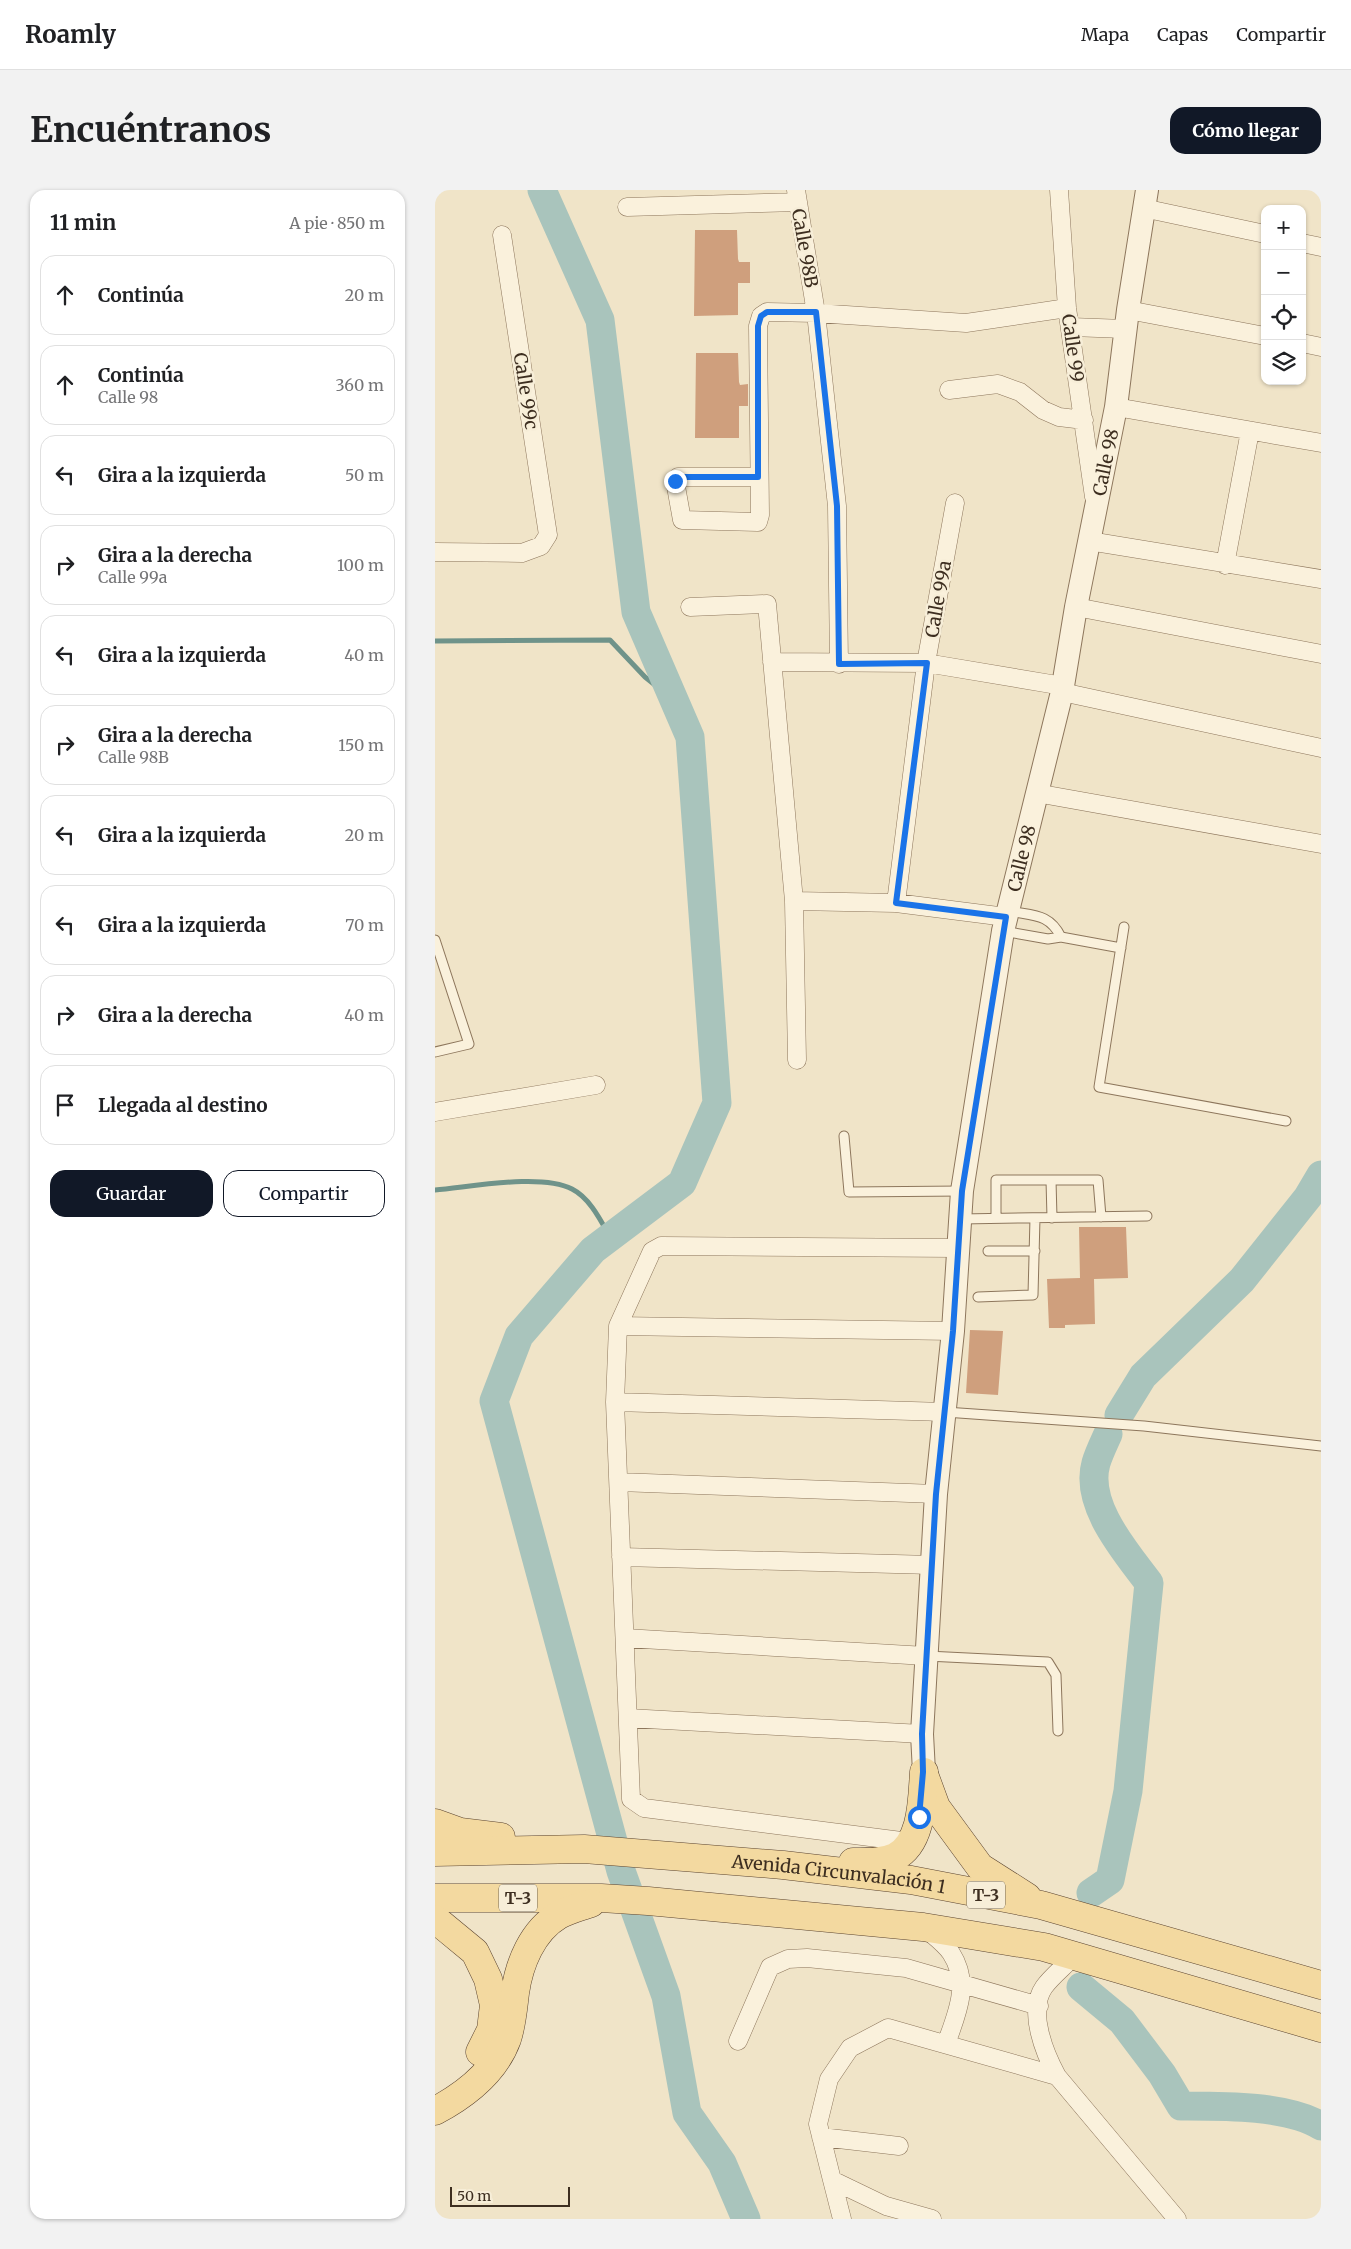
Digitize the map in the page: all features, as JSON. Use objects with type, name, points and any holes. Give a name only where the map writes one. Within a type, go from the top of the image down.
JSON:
[{"type":"main road","points":[[783,1864],[877,1862],[896,1856],[909,1842],[916,1830],[923,1772]]},
{"type":"main road","points":[[923,1772],[936,1807],[980,1868],[1041,1905]]},
{"type":"main road","points":[[435,1823],[460,1832],[584,1849]]},
{"type":"main road","name":"Avenida Circunvalación 1","points":[[435,1852],[584,1849],[783,1864],[911,1880],[1041,1905],[1321,1985]]},
{"type":"main road","name":"T-3","points":[[435,1898],[601,1898],[923,1927],[1044,1948],[1321,2028]]},
{"type":"main road","points":[[435,2111],[461,2097],[495,2060],[506,2040],[513,2017],[519,1973],[528,1949],[541,1929],[558,1915],[601,1898]]},
{"type":"main road","points":[[435,1919],[475,1952],[488,1979],[494,2005],[491,2030],[473,2062],[461,2075],[435,2089]]},
{"type":"street","name":"Calle 99","points":[[1059,190],[1067,308],[1095,506]]},
{"type":"street","points":[[627,208],[797,196]]},
{"type":"street","name":"Calle 98B","points":[[797,196],[816,312],[837,506],[839,664]]},
{"type":"street","points":[[1145,199],[1261,233]]},
{"type":"street","name":"Calle 98","points":[[923,1772],[922,1734],[936,1494],[953,1331],[962,1191],[1006,920],[1035,794],[1063,689],[1076,607],[1116,407],[1145,199]]},
{"type":"street","name":"Calle 99c","points":[[435,552],[522,553],[541,546],[548,535],[502,235]]},
{"type":"street","points":[[1306,243],[1321,247]]},
{"type":"street","points":[[758,477],[677,477],[675,481],[681,520],[758,522],[758,477],[758,326],[761,316],[767,312],[816,312],[966,323],[1067,308]]},
{"type":"street","points":[[1071,327],[1127,320],[1261,336]]},
{"type":"street","points":[[1306,345],[1321,347]]},
{"type":"street","points":[[949,390],[999,384],[1020,392],[1043,410],[1059,417],[1083,420]]},
{"type":"street","points":[[1116,407],[1321,443]]},
{"type":"street","points":[[1225,565],[1250,431]]},
{"type":"street","name":"Calle 99a","points":[[896,903],[927,663],[955,503]]},
{"type":"street","points":[[1089,541],[1225,565],[1321,579]]},
{"type":"street","points":[[690,607],[767,604],[794,901],[797,1060]]},
{"type":"street","points":[[1076,607],[1321,654]]},
{"type":"street","points":[[772,662],[839,664],[927,663],[1063,689],[1321,748]]},
{"type":"street","points":[[1035,794],[1321,844]]},
{"type":"street","points":[[794,901],[896,903],[1006,920]]},
{"type":"street","points":[[435,1112],[596,1085]]},
{"type":"street","points":[[909,1842],[644,1808],[631,1799],[615,1402],[619,1326],[652,1251],[661,1246],[959,1248]]},
{"type":"street","points":[[619,1326],[953,1331]]},
{"type":"street","points":[[615,1402],[945,1412]]},
{"type":"street","points":[[619,1482],[936,1494]]},
{"type":"street","points":[[621,1557],[933,1565]]},
{"type":"street","points":[[625,1638],[926,1656]]},
{"type":"street","points":[[627,1718],[922,1734]]},
{"type":"street","points":[[923,1927],[950,1951],[959,1968],[963,1984],[962,1998],[946,2044]]},
{"type":"street","points":[[1074,1956],[1043,1988],[1039,2006],[1039,2032],[1045,2052],[1057,2076],[1177,2219]]},
{"type":"street","points":[[738,2041],[770,1967],[788,1959],[807,1958],[906,1968],[1039,2006]]},
{"type":"street","points":[[842,2219],[818,2124],[829,2078],[850,2048],[888,2028],[1057,2076]]},
{"type":"street","points":[[821,2137],[899,2146]]},
{"type":"street","points":[[832,2180],[895,2214],[932,2219]]},
{"type":"lane","points":[[1006,920],[1047,919],[1054,924],[1061,937]]},
{"type":"lane","points":[[1006,920],[1049,939],[1061,937],[1121,948]]},
{"type":"lane","points":[[1124,927],[1099,1087],[1286,1121]]},
{"type":"lane","points":[[435,940],[469,1044],[435,1052]]},
{"type":"lane","points":[[844,1136],[849,1192],[962,1191]]},
{"type":"lane","points":[[996,1218],[996,1180],[1099,1180],[1101,1217]]},
{"type":"lane","points":[[1051,1180],[1052,1218]]},
{"type":"lane","points":[[960,1218],[1147,1216]]},
{"type":"lane","points":[[979,1297],[1033,1295],[1035,1218]]},
{"type":"lane","points":[[988,1251],[1035,1251]]},
{"type":"lane","points":[[945,1412],[1018,1415],[1144,1426],[1321,1446]]},
{"type":"lane","points":[[926,1656],[1047,1662],[1056,1674],[1058,1731]]},
{"type":"building","points":[[695,230],[737,230],[739,262],[750,262],[750,283],[738,283],[738,315],[694,316]]},
{"type":"building","points":[[696,353],[738,353],[739,382],[740,385],[748,384],[748,406],[739,406],[739,438],[695,438]]},
{"type":"building","points":[[1079,1227],[1126,1227],[1128,1278],[1094,1279],[1095,1324],[1065,1325],[1065,1328],[1049,1328],[1047,1279],[1080,1278]]},
{"type":"building","points":[[970,1330],[1003,1331],[998,1395],[966,1393]]},
{"type":"waterway","points":[[542,190],[600,320],[636,612],[690,737],[717,1103],[682,1183],[593,1250],[519,1336],[494,1401],[621,1871],[666,1996],[687,2113],[722,2163],[746,2219]]},
{"type":"waterway","points":[[435,641],[610,640],[645,677],[675,701]]},
{"type":"waterway","points":[[1119,1415],[1143,1376],[1242,1280],[1308,1197],[1321,1175]]},
{"type":"waterway","points":[[435,1190],[525,1181],[559,1184],[572,1189],[584,1198],[594,1210],[610,1237]]},
{"type":"waterway","points":[[1091,1893],[1110,1880],[1128,1791],[1149,1583],[1109,1527],[1096,1495],[1094,1479],[1096,1463],[1108,1434]]},
{"type":"waterway","points":[[1081,1987],[1122,2021],[1162,2074],[1181,2106],[1272,2110],[1307,2119],[1321,2126]]},
{"type":"route","points":[[675,481],[677,477],[758,477],[758,326],[761,316],[767,312],[816,312],[837,506],[839,664],[927,663],[896,903],[1006,917],[962,1191],[953,1331],[936,1494],[922,1734],[923,1772],[919,1817]]}]
